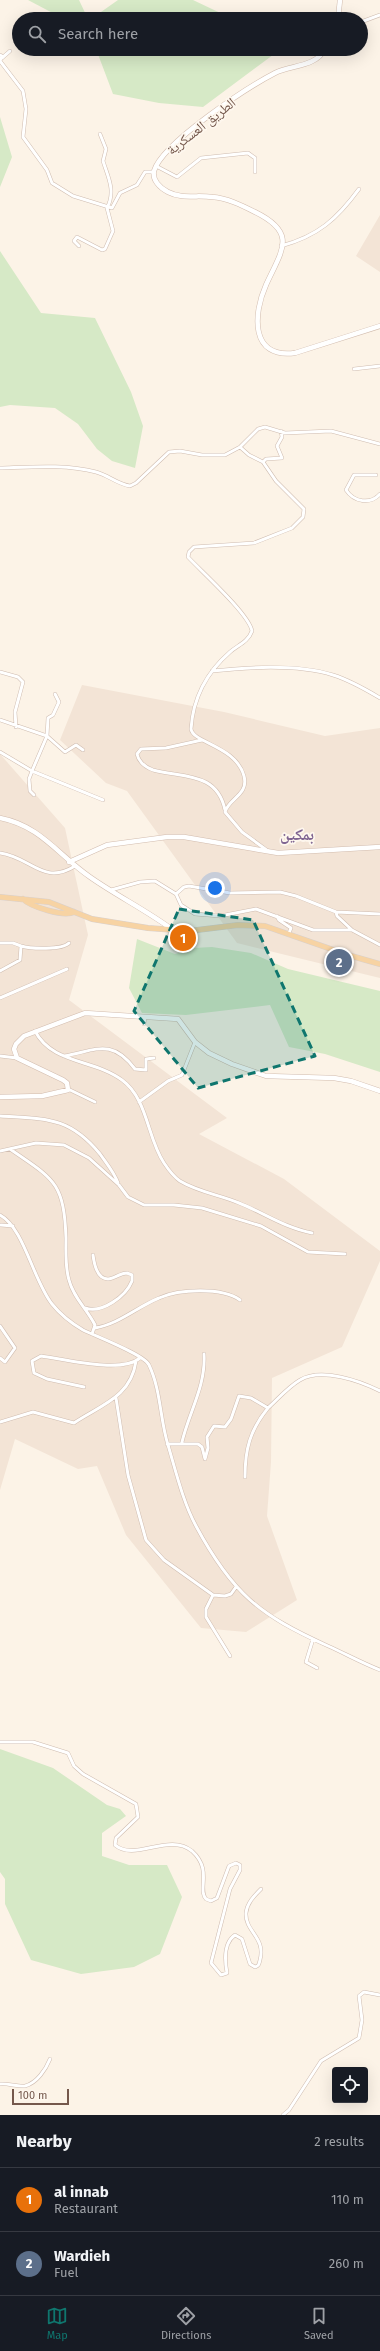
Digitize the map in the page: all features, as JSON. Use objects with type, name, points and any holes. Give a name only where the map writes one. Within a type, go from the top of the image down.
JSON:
[{"type":"main road","points":[[340,0],[340,12]]},
{"type":"main road","name":"الطريق العسكرية","points":[[154,172],[156,166],[170,147],[215,112],[276,73],[315,60],[319,56]]},
{"type":"main road","points":[[154,172],[156,182],[169,193],[183,196],[214,197],[228,200],[271,220],[281,232],[282,246],[277,263],[259,303],[259,330],[264,345],[270,351],[282,355],[295,354],[380,326]]},
{"type":"main road","points":[[0,818],[26,825],[39,833],[69,862],[173,930]]},
{"type":"main road","points":[[69,862],[118,842],[167,837],[184,837],[269,852],[292,853],[380,847]]},
{"type":"main road","points":[[0,897],[50,902],[74,912],[116,924],[173,930],[202,930],[252,924],[289,933],[348,955],[380,964]]},
{"type":"main road","points":[[23,899],[33,906],[65,914],[74,912]]},
{"type":"main road","points":[[48,909],[50,902]]},
{"type":"main road","points":[[0,1097],[42,1096],[62,1093],[68,1089],[67,1083],[63,1080],[17,1058],[16,1044],[24,1036],[35,1031],[85,1013],[100,1012],[178,1019],[195,1042],[219,1059],[266,1076],[334,1078],[350,1081],[380,1092]]},
{"type":"street","points":[[368,19],[380,15]]},
{"type":"street","points":[[0,60],[4,54],[10,51]]},
{"type":"street","points":[[0,54],[2,56],[0,60],[23,91],[26,108],[23,137],[47,170],[52,183],[73,196],[90,200],[107,208],[114,206],[120,193],[137,185],[144,172],[154,172]]},
{"type":"street","points":[[79,246],[74,241],[77,237],[102,250],[105,250],[113,231],[107,208],[111,199],[110,177],[103,161],[106,149],[100,134]]},
{"type":"street","points":[[156,166],[177,177],[201,158],[248,153],[255,158],[255,172]]},
{"type":"street","points":[[282,246],[310,237],[338,216],[359,189]]},
{"type":"street","points":[[354,369],[380,366]]},
{"type":"street","points":[[0,468],[26,466],[87,470],[103,474],[122,484],[133,486],[169,452],[180,450],[202,455],[220,455],[240,447],[261,427],[272,427],[281,431],[331,431],[380,444]]},
{"type":"street","points":[[263,462],[266,459],[282,458],[277,446],[282,437],[281,431]]},
{"type":"street","points":[[225,812],[227,806],[244,789],[244,775],[236,762],[226,751],[192,734],[191,723],[198,693],[205,680],[231,651],[246,641],[252,631],[248,620],[188,557],[189,552],[194,547],[254,543],[292,528],[303,517],[304,509],[276,481],[263,462],[249,455],[240,447]]},
{"type":"street","points":[[376,475],[354,475],[346,490],[367,502],[376,499],[380,494]]},
{"type":"street","points":[[212,671],[265,669],[314,671],[334,676],[380,698]]},
{"type":"street","points":[[0,672],[18,677],[23,682],[15,712],[16,727]]},
{"type":"street","points":[[34,795],[30,792],[29,779],[47,736],[48,718],[59,702],[55,694]]},
{"type":"street","points":[[0,720],[16,727],[47,736],[65,752],[76,745],[83,750]]},
{"type":"street","points":[[203,740],[166,748],[141,749],[137,754],[138,758],[146,767],[153,770],[208,782],[221,796],[225,812],[242,832],[269,852]]},
{"type":"street","points":[[0,752],[32,772],[103,800]]},
{"type":"street","points":[[0,853],[20,858],[49,874],[58,874],[75,866]]},
{"type":"street","points":[[111,890],[148,881],[155,882],[176,894],[184,908],[201,916],[220,916],[256,909],[313,930],[352,930]]},
{"type":"street","points":[[176,894],[184,887],[190,886],[230,893],[280,892],[296,896],[336,912],[380,914]]},
{"type":"street","points":[[336,912],[337,917],[352,930],[380,945]]},
{"type":"street","points":[[277,916],[279,920],[290,928],[289,933]]},
{"type":"street","points":[[0,943],[13,943],[21,946],[51,948],[65,947],[70,943]]},
{"type":"street","points":[[0,971],[20,960],[22,955],[21,946]]},
{"type":"street","points":[[0,998],[67,969]]},
{"type":"street","points":[[144,1024],[145,1017]]},
{"type":"street","points":[[35,1031],[44,1046],[62,1056],[99,1067],[122,1080],[139,1102],[164,1163],[176,1178],[202,1191],[240,1203],[295,1230],[312,1233]]},
{"type":"street","points":[[139,1102],[165,1083],[182,1075],[195,1042]]},
{"type":"street","points":[[62,1056],[103,1048],[121,1054],[135,1069],[146,1070],[146,1059],[154,1058]]},
{"type":"street","points":[[0,1056],[17,1058]]},
{"type":"street","points":[[68,1089],[95,1102]]},
{"type":"street","points":[[0,1116],[48,1120],[76,1129],[104,1160],[128,1197],[144,1205],[174,1205],[202,1208],[261,1226],[308,1252],[345,1254]]},
{"type":"street","points":[[0,1151],[36,1143],[64,1145],[89,1158],[119,1185]]},
{"type":"street","points":[[10,1149],[50,1178],[58,1188],[65,1228],[69,1282],[96,1328]]},
{"type":"street","points":[[0,1215],[13,1226],[41,1290],[64,1317],[92,1334],[140,1358],[149,1365],[167,1444],[196,1526],[221,1568],[236,1587],[272,1618],[380,1670]]},
{"type":"street","points":[[1,1225],[13,1226]]},
{"type":"street","points":[[85,1308],[94,1310],[111,1303],[126,1290],[132,1281],[132,1275],[127,1273],[108,1279],[103,1278],[96,1269],[93,1255]]},
{"type":"street","points":[[92,1334],[96,1328],[116,1322],[160,1297],[168,1295],[205,1291],[226,1292],[240,1300]]},
{"type":"street","points":[[0,1326],[16,1348],[5,1362],[0,1358]]},
{"type":"street","points":[[182,1442],[187,1422],[203,1379],[204,1354]]},
{"type":"street","points":[[84,1387],[39,1376],[33,1371],[32,1361],[41,1356],[108,1366],[136,1361],[140,1358]]},
{"type":"street","points":[[0,1422],[33,1412],[74,1423],[116,1398],[131,1381],[136,1361]]},
{"type":"street","points":[[245,1477],[248,1439],[257,1421],[268,1408],[295,1384],[309,1376],[343,1376],[380,1391]]},
{"type":"street","points":[[167,1444],[182,1442],[196,1443],[200,1445],[205,1460],[210,1430],[214,1426],[224,1427],[229,1424],[239,1396],[251,1398],[268,1408]]},
{"type":"street","points":[[116,1398],[128,1475],[146,1540],[164,1560],[213,1595],[225,1596],[231,1594],[236,1587]]},
{"type":"street","points":[[213,1595],[206,1609],[206,1618],[230,1656]]},
{"type":"street","points":[[313,1639],[306,1662],[317,1668]]},
{"type":"street","points":[[0,1742],[33,1742],[68,1753],[74,1766],[83,1774],[132,1800],[138,1808],[138,1817],[116,1838],[115,1846],[119,1849],[129,1850],[175,1844],[190,1850],[199,1859],[204,1871],[203,1892],[206,1899],[211,1901],[217,1898],[229,1866],[236,1863],[240,1865],[240,1870],[227,1902],[211,1963],[221,1976],[227,1973],[225,1953],[230,1939],[235,1935],[242,1939],[250,1964],[255,1967],[259,1964],[262,1954],[261,1945],[248,1922],[246,1912],[253,1896],[261,1889]]},
{"type":"street","points":[[283,2115],[289,2110],[321,2060],[359,2038],[362,2020],[359,1996],[364,1992],[380,1995]]},
{"type":"street","points":[[0,2084],[24,2086],[33,2082],[48,2065],[50,2059]]},
{"type":"highlighted area","points":[[179,909],[253,920],[315,1056],[198,1088],[134,1011]]},
{"type":"shaded area","points":[[380,215],[380,272],[356,256]]},
{"type":"shaded area","points":[[82,685],[224,712],[325,736],[380,728],[380,978],[237,943],[127,791],[106,783],[60,740]]},
{"type":"shaded area","points":[[0,754],[65,828],[88,935],[69,1000],[227,1118],[199,1134],[284,1179],[380,1251],[380,1261],[342,1347],[272,1378],[271,1462],[267,1516],[297,1600],[246,1632],[201,1628],[126,1535],[97,1466],[78,1469],[15,1439],[0,1490]]},
{"type":"green space","points":[[28,0],[79,0],[85,12],[51,12]]},
{"type":"green space","points":[[118,0],[193,0],[218,12],[101,12]]},
{"type":"green space","points":[[99,56],[272,56],[203,107],[159,103],[113,94]]},
{"type":"green space","points":[[0,117],[12,157],[0,187]]},
{"type":"green space","points":[[0,251],[41,313],[95,318],[131,392],[143,426],[135,468],[112,461],[97,449],[78,424],[55,408],[10,405],[0,407]]},
{"type":"green space","points":[[137,939],[175,954],[193,948],[212,947],[251,953],[288,969],[380,991],[380,1072],[325,1054],[289,1047],[270,1005],[186,1015],[142,1013],[129,988]]},
{"type":"green space","points":[[0,1749],[53,1768],[107,1805],[120,1809],[126,1816],[102,1833],[102,1856],[129,1865],[167,1865],[182,1897],[160,1954],[134,1967],[81,1974],[31,1960],[5,1904],[5,1879],[0,1872]]},
{"type":"place","name":"al innab","points":[[183,938]]},
{"type":"place","name":"Wardieh","points":[[339,962]]},
{"type":"district","name":"بمكين","points":[[297,834]]}]
